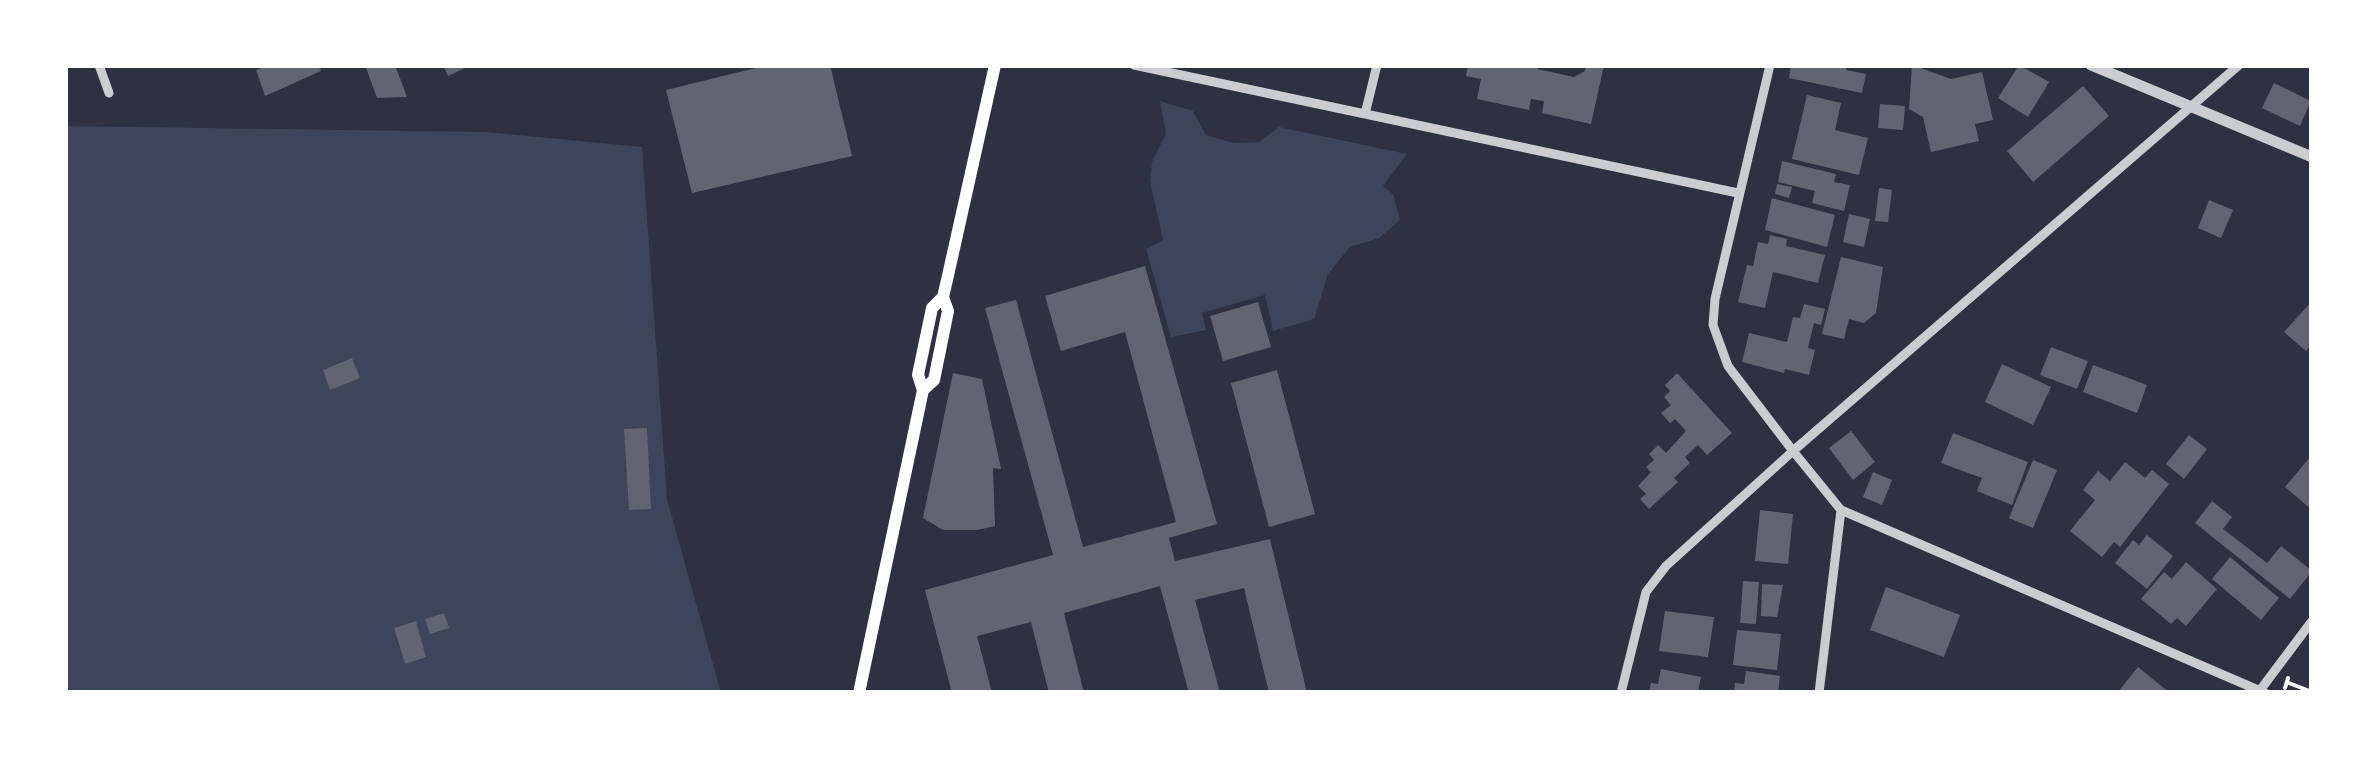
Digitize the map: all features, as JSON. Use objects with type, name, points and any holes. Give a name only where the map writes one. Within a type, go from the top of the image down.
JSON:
[{"type":"main road","points":[[859,693],[923,390],[934,380],[948,311],[942,297],[995,65]]},
{"type":"street","points":[[99,65],[109,94]]},
{"type":"street","points":[[1134,65],[1738,193]]},
{"type":"street","points":[[1365,114],[1377,65]]},
{"type":"street","points":[[1770,65],[1715,298],[1716,339],[1728,366],[1841,510],[2261,692],[2312,621]]},
{"type":"street","points":[[2091,65],[2312,157]]},
{"type":"street","points":[[1621,693],[1641,610],[1654,579],[1793,451],[2239,65]]},
{"type":"street","points":[[1819,693],[1841,510]]},
{"type":"path","points":[[2287,685],[2312,692]]},
{"type":"shaded area","points":[[1160,101],[1193,111],[1206,135],[1233,143],[1259,142],[1279,127],[1407,154],[1383,186],[1393,194],[1400,220],[1379,238],[1350,247],[1328,274],[1314,319],[1273,331],[1265,295],[1202,313],[1206,330],[1171,337],[1146,249],[1163,240],[1150,181],[1152,162],[1166,134]]},
{"type":"shaded area","points":[[65,126],[486,132],[642,147],[667,499],[721,693],[65,693]],"holes":[[[416,622],[426,657],[405,664],[394,628]]]},
{"type":"building","points":[[268,65],[319,65],[321,71],[265,96],[256,70]]},
{"type":"building","points":[[365,65],[395,65],[407,97],[377,98]]},
{"type":"building","points":[[443,65],[471,65],[448,76]]},
{"type":"building","points":[[768,65],[830,65],[852,156],[692,193],[666,90]]},
{"type":"building","points":[[1468,65],[1538,65],[1537,69],[1574,77],[1585,71],[1586,65],[1604,65],[1591,124],[1542,113],[1544,101],[1531,99],[1529,110],[1477,99],[1481,79],[1466,76]]},
{"type":"building","points":[[1791,65],[1847,65],[1846,70],[1866,74],[1862,93],[1789,78]]},
{"type":"building","points":[[1912,65],[1951,79],[1982,72],[1993,120],[1975,124],[1979,141],[1931,152],[1923,117],[1909,109]]},
{"type":"building","points":[[2019,65],[2049,82],[2028,117],[1998,98]]},
{"type":"building","points":[[2274,83],[2311,101],[2300,126],[2262,108]]},
{"type":"building","points":[[2083,86],[2109,116],[2033,182],[2007,151]]},
{"type":"building","points":[[1807,95],[1841,103],[1835,130],[1868,138],[1859,175],[1792,159]]},
{"type":"building","points":[[1880,104],[1905,106],[1903,130],[1878,128]]},
{"type":"building","points":[[1782,161],[1836,174],[1834,182],[1850,185],[1844,211],[1812,203],[1815,191],[1778,182]]},
{"type":"building","points":[[1777,184],[1792,187],[1789,198],[1775,194]]},
{"type":"building","points":[[1879,188],[1892,190],[1888,222],[1875,221]]},
{"type":"building","points":[[1772,198],[1835,215],[1827,247],[1765,230]]},
{"type":"building","points":[[2209,200],[2233,210],[2221,238],[2198,228]]},
{"type":"building","points":[[1849,214],[1870,219],[1864,247],[1843,242]]},
{"type":"building","points":[[1770,235],[1787,239],[1786,246],[1825,255],[1818,283],[1773,272],[1765,308],[1738,302],[1747,265],[1753,266],[1758,242],[1768,244]]},
{"type":"building","points":[[1841,257],[1883,267],[1876,313],[1864,323],[1849,319],[1844,339],[1822,334]]},
{"type":"building","points":[[1145,266],[1217,524],[1169,538],[1175,561],[1270,539],[1307,693],[1269,693],[1244,588],[1195,600],[1220,693],[1189,693],[1160,586],[1064,613],[1084,693],[1049,693],[1031,622],[977,636],[992,693],[952,693],[925,590],[1053,555],[985,308],[1016,300],[1083,547],[1176,522],[1125,332],[1061,351],[1045,296]]},
{"type":"building","points":[[2312,301],[2312,344],[2306,351],[2284,332]]},
{"type":"building","points":[[1258,302],[1271,347],[1223,361],[1210,316]]},
{"type":"building","points":[[1804,304],[1825,309],[1821,325],[1814,323],[1808,348],[1815,350],[1809,375],[1742,362],[1749,333],[1787,342],[1793,317],[1800,318]]},
{"type":"building","points":[[2051,347],[2088,361],[2077,389],[2040,375]]},
{"type":"building","points":[[352,358],[360,378],[330,390],[323,370]]},
{"type":"building","points":[[2002,364],[2051,387],[2033,425],[1985,402]]},
{"type":"building","points":[[2093,365],[2147,385],[2137,413],[2083,392]]},
{"type":"building","points":[[1277,370],[1315,514],[1269,527],[1231,383]]},
{"type":"building","points":[[953,373],[982,379],[1001,469],[993,468],[995,526],[977,530],[943,530],[923,518]]},
{"type":"building","points":[[1677,373],[1732,433],[1707,455],[1698,445],[1685,457],[1690,463],[1674,478],[1678,482],[1649,509],[1640,499],[1646,494],[1638,486],[1651,472],[1646,467],[1654,460],[1649,454],[1658,445],[1666,453],[1686,431],[1675,419],[1670,423],[1661,413],[1671,405],[1664,397],[1670,391],[1665,385]]},
{"type":"building","points":[[647,428],[651,509],[629,510],[624,429]]},
{"type":"building","points":[[1851,431],[1875,462],[1853,480],[1829,448]]},
{"type":"building","points":[[1953,433],[2028,462],[2012,505],[1977,491],[1982,478],[1941,463]]},
{"type":"building","points":[[2189,435],[2207,449],[2184,479],[2166,464]]},
{"type":"building","points":[[2312,455],[2312,510],[2285,487]]},
{"type":"building","points":[[2033,460],[2057,470],[2033,528],[2009,518]]},
{"type":"building","points":[[2125,462],[2145,478],[2152,470],[2169,484],[2120,547],[2114,542],[2102,557],[2070,531],[2095,500],[2083,490],[2098,471],[2110,481]]},
{"type":"building","points":[[1873,472],[1892,480],[1882,505],[1863,497]]},
{"type":"building","points":[[2212,501],[2232,517],[2223,529],[2267,563],[2281,546],[2312,571],[2290,599],[2195,523]]},
{"type":"building","points":[[1760,510],[1793,514],[1788,564],[1755,561]]},
{"type":"building","points":[[2147,535],[2173,556],[2147,589],[2115,563],[2133,540],[2139,545]]},
{"type":"building","points":[[2230,557],[2279,598],[2261,620],[2212,579]]},
{"type":"building","points":[[2186,562],[2217,589],[2186,626],[2177,618],[2171,624],[2141,599],[2164,572],[2172,579]]},
{"type":"building","points":[[1743,581],[1759,582],[1756,624],[1740,623]]},
{"type":"building","points":[[1762,584],[1783,585],[1777,617],[1761,616]]},
{"type":"building","points":[[1886,587],[1960,615],[1944,657],[1870,630]]},
{"type":"building","points":[[1665,611],[1714,617],[1708,657],[1659,651]]},
{"type":"building","points":[[444,613],[449,628],[430,634],[425,619]]},
{"type":"building","points":[[416,621],[426,657],[405,664],[394,628]]},
{"type":"building","points":[[1737,630],[1781,634],[1777,670],[1733,665]]},
{"type":"building","points":[[2138,667],[2170,693],[2117,693]]},
{"type":"building","points":[[1661,669],[1701,677],[1698,693],[1649,693],[1651,683],[1658,684]]},
{"type":"building","points":[[1746,671],[1780,676],[1778,693],[1734,693],[1735,683],[1744,684]]}]
